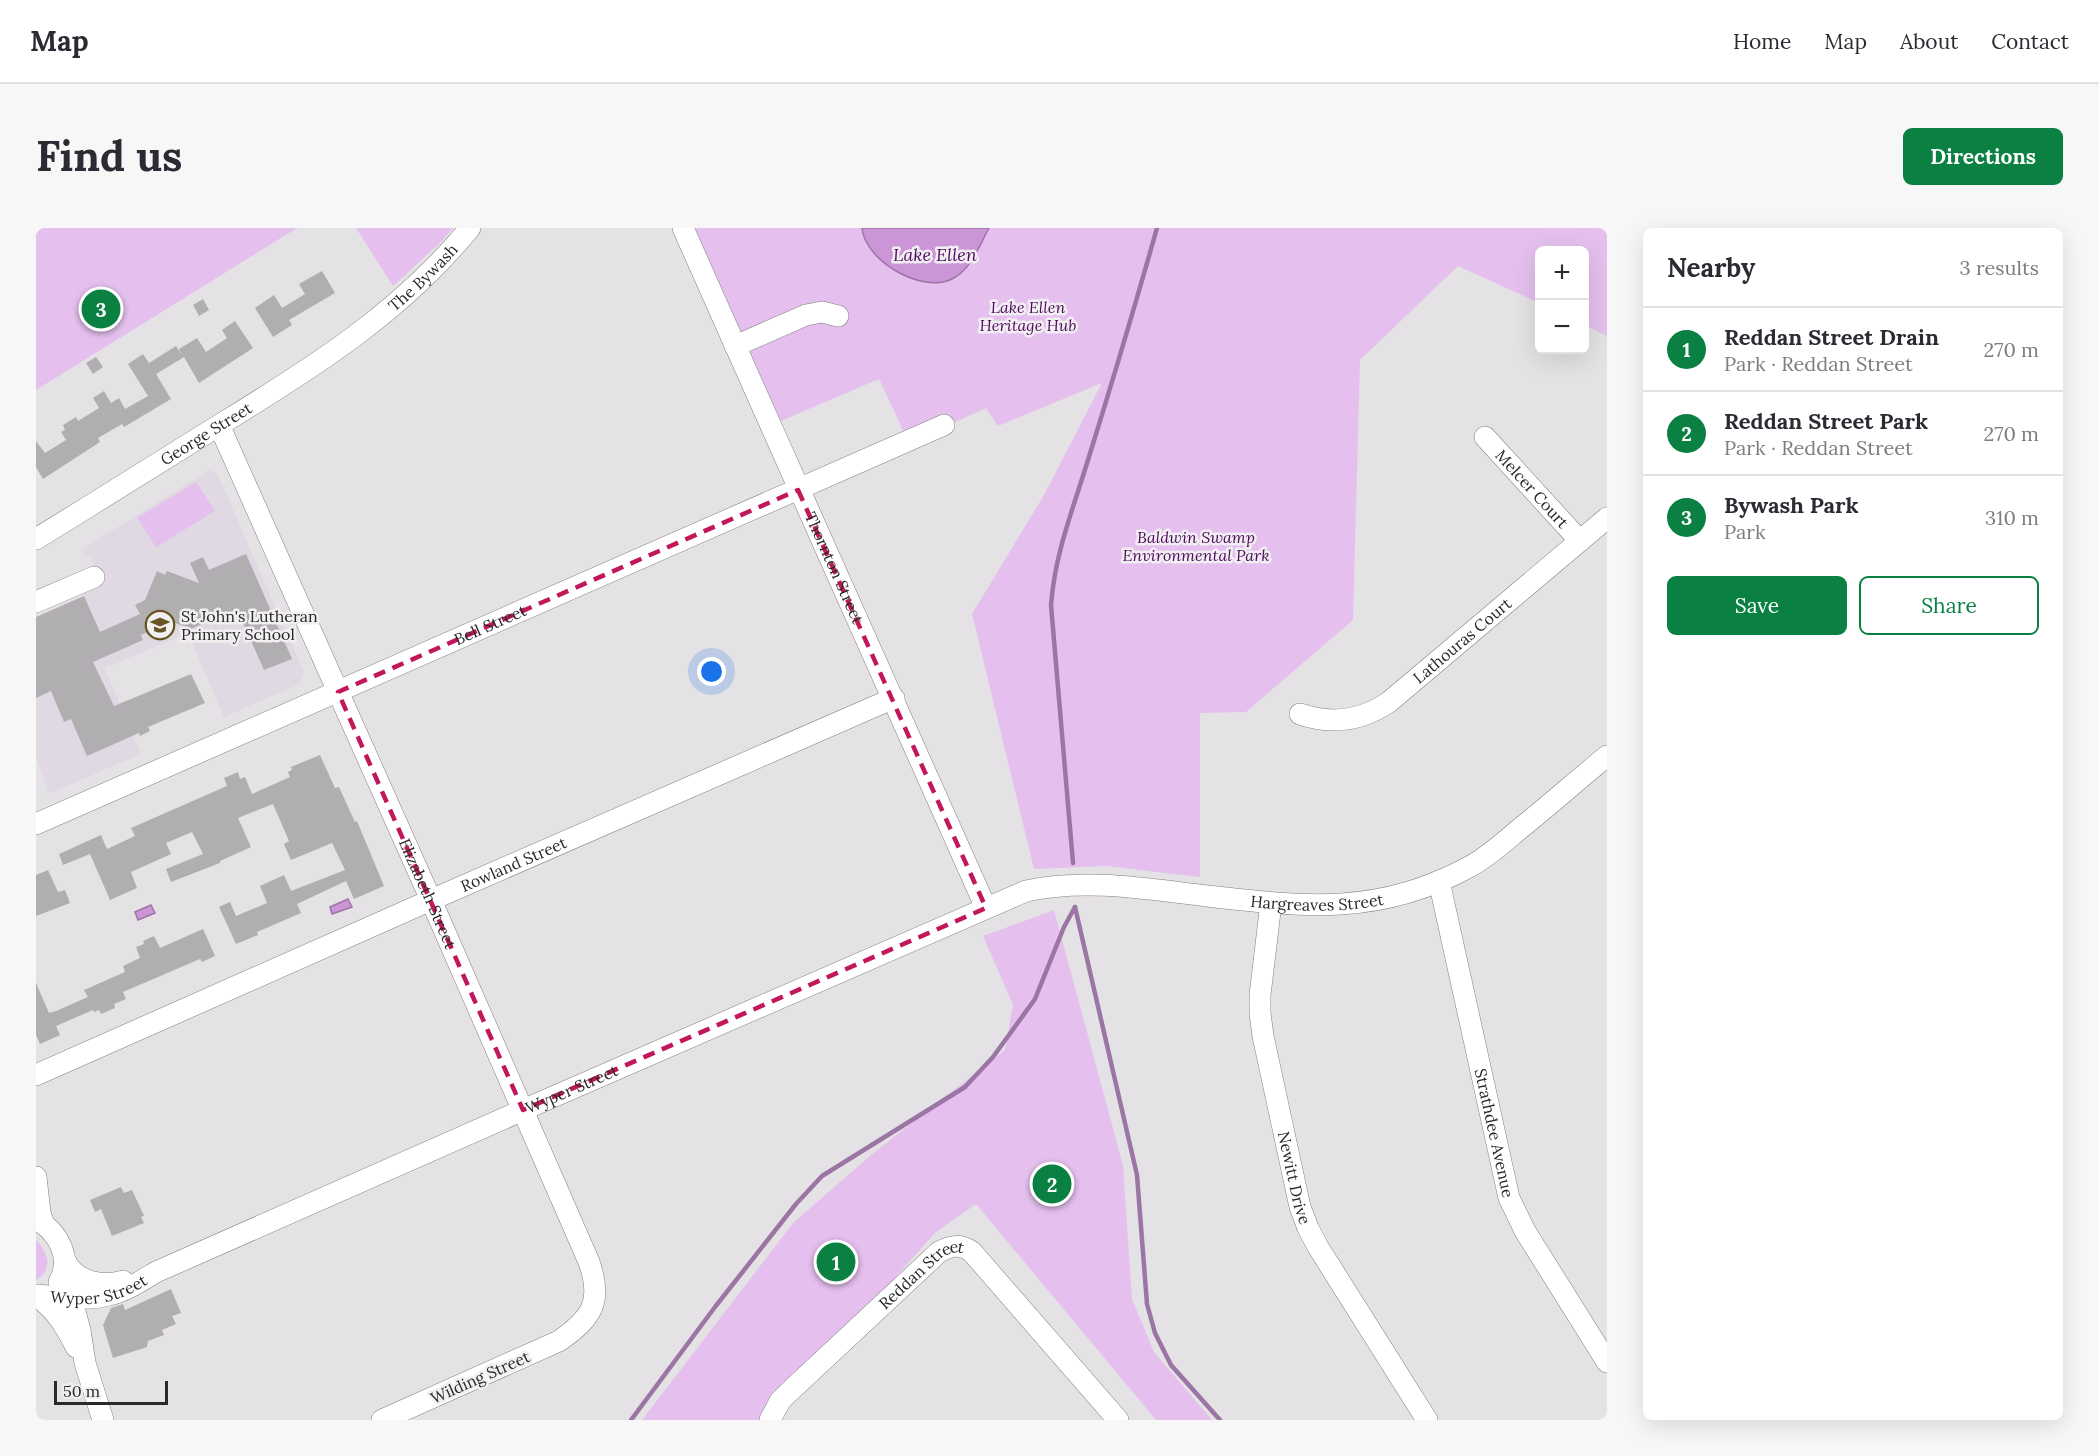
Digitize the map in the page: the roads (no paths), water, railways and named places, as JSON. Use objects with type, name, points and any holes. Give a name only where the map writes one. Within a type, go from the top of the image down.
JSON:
[{"type":"street","name":"The Bywash","points":[[373,324],[437,265],[470,228]]},
{"type":"street","name":"Thornton Street","points":[[683,228],[986,908]]},
{"type":"street","points":[[735,346],[806,315],[822,312],[838,316]]},
{"type":"street","name":"George Street","points":[[36,539],[312,368],[373,324]]},
{"type":"street","name":"Elizabeth Street","points":[[219,425],[431,900],[589,1262],[596,1288],[596,1299],[592,1310],[584,1322],[567,1336],[545,1349]]},
{"type":"street","name":"Bell Street","points":[[36,824],[944,425]]},
{"type":"street","name":"Melcer Court","points":[[1485,437],[1580,541]]},
{"type":"street","name":"Lathouras Court","points":[[1300,714],[1330,721],[1347,720],[1376,711],[1607,518]]},
{"type":"street","points":[[36,602],[94,577]]},
{"type":"street","name":"Rowland Street","points":[[36,1075],[894,698]]},
{"type":"street","name":"Hargreaves Street","points":[[986,908],[1014,895],[1039,888],[1078,884],[1108,885],[1271,903],[1325,906],[1355,904],[1407,892],[1470,867],[1495,850],[1607,756]]},
{"type":"street","name":"Strathdee Avenue","points":[[1439,881],[1509,1198],[1525,1231],[1607,1362]]},
{"type":"street","name":"Newitt Drive","points":[[1271,903],[1260,1013],[1300,1208],[1318,1247],[1427,1420]]},
{"type":"street","name":"Wyper Street","points":[[37,1295],[107,1296],[123,1291],[156,1272],[986,908]]},
{"type":"street","points":[[36,1178],[40,1222],[58,1240],[70,1297],[80,1330],[85,1363],[103,1420]]},
{"type":"street","name":"Reddan Street","points":[[770,1420],[780,1401],[805,1377],[939,1252],[957,1245],[966,1247],[972,1252],[1118,1420]]},
{"type":"street","points":[[65,1266],[56,1287],[37,1295],[51,1307],[59,1318],[85,1363]]},
{"type":"street","name":"Wyper Street","points":[[65,1266],[85,1280],[99,1283],[119,1282],[156,1272]]},
{"type":"street","points":[[80,1330],[84,1313],[90,1306],[107,1296]]},
{"type":"street","name":"Wilding Street","points":[[382,1420],[545,1349]]},
{"type":"water","name":"Lake Ellen","points":[[862,228],[989,228],[974,257],[959,275],[940,282],[926,282],[897,272],[884,263],[865,240]]},
{"type":"water","points":[[348,899],[352,907],[332,914],[330,907]]},
{"type":"water","points":[[151,905],[155,913],[138,920],[135,912]]},
{"type":"waterway","points":[[1073,863],[1051,605],[1053,586],[1065,531],[1115,373],[1157,228]]},
{"type":"waterway","points":[[1075,907],[1137,1175],[1147,1304],[1155,1333],[1171,1365],[1220,1420]]},
{"type":"waterway","points":[[631,1420],[715,1307],[796,1204],[822,1176],[965,1087],[993,1057],[1035,999],[1064,927],[1075,907]]},
{"type":"place","name":"Bywash Park","points":[[101,309]]},
{"type":"place","name":"St John's Lutheran Primary School","points":[[160,625]]},
{"type":"place","name":"Reddan Street Park","points":[[1052,1184]]},
{"type":"place","name":"Reddan Street Drain","points":[[836,1262]]},
{"type":"park label","name":"Lake Ellen Heritage Hub","points":[[1028,316]]},
{"type":"park label","name":"Baldwin Swamp Environmental Park","points":[[1196,546]]}]
